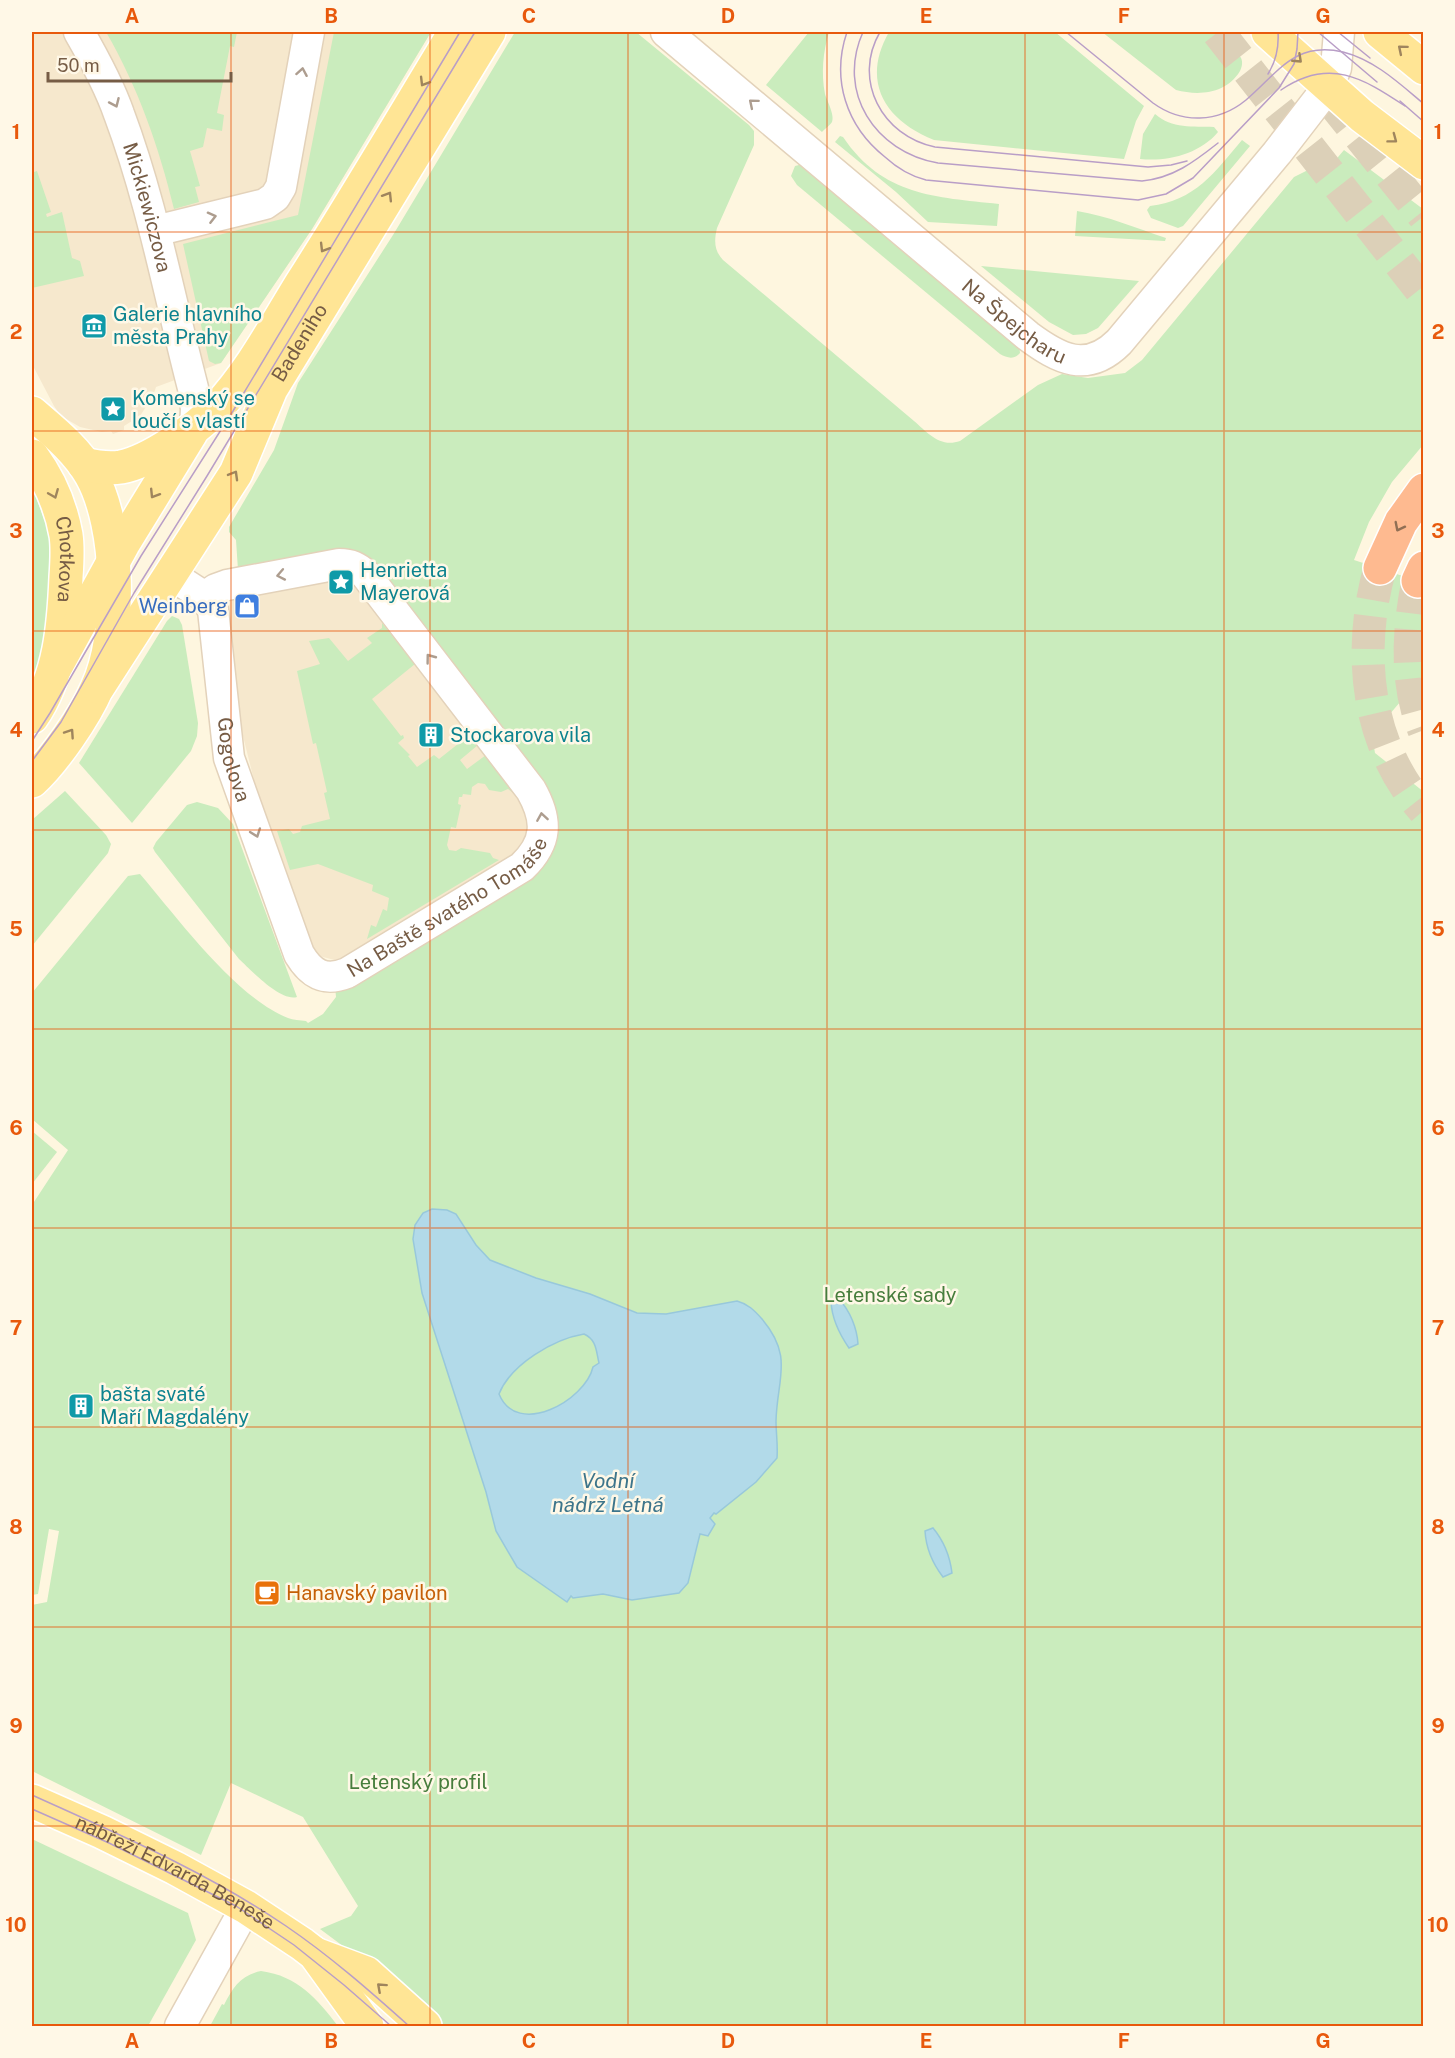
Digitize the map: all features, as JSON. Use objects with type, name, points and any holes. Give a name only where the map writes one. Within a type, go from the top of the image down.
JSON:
[{"type":"highway","points":[[1380,568],[1401,522],[1424,490]]},
{"type":"main road","name":"Badeniho","points":[[84,464],[107,467],[131,464],[149,456],[195,427],[217,408],[248,370],[455,32]]},
{"type":"main road","name":"Badeniho","points":[[98,687],[236,473],[270,389],[489,32]]},
{"type":"main road","points":[[1268,32],[1362,116],[1424,163]]},
{"type":"main road","points":[[1380,32],[1424,68]]},
{"type":"main road","points":[[32,413],[67,444],[84,464],[97,486],[105,511],[111,574],[112,630],[98,687],[63,743],[32,781]]},
{"type":"main road","name":"Badeniho","points":[[111,574],[195,427]]},
{"type":"main road","name":"Chotkova","points":[[32,456],[54,493],[67,537],[62,633],[49,687],[32,717]]},
{"type":"main road","points":[[67,537],[82,557],[111,574],[134,592],[165,583]]},
{"type":"main road","name":"Chotkova","points":[[54,668],[111,574]]},
{"type":"main road","name":"nábřeží Edvarda Beneše","points":[[32,1801],[176,1868],[246,1907],[315,1954],[366,1973],[424,2026]]},
{"type":"main road","name":"nábřeží Edvarda Beneše","points":[[315,1954],[367,2026]]},
{"type":"street","name":"Mickiewiczova","points":[[79,32],[99,67],[119,112],[137,166],[193,388],[196,409],[195,427]]},
{"type":"street","points":[[155,231],[265,204],[275,197],[281,187],[309,32]]},
{"type":"street","name":"Na Špejcharu","points":[[666,32],[798,140],[1028,336],[1062,357],[1084,361],[1103,355],[1119,342],[1296,130],[1328,87],[1336,68],[1339,32]]},
{"type":"street","name":"Na Baště svatého Tomáše","points":[[205,597],[216,589],[234,584],[339,564],[358,567],[531,790],[540,806],[543,832],[537,849],[522,867],[503,879],[336,978],[316,973],[306,966],[299,954]]},
{"type":"street","points":[[165,583],[205,597]]},
{"type":"street","name":"Gogolova","points":[[205,597],[213,610],[229,758],[299,954]]},
{"type":"street","points":[[180,2026],[246,1907]]},
{"type":"street","points":[[346,1997],[377,2026]]},
{"type":"shaded area","points":[[32,32],[431,32],[312,229],[221,363],[156,387],[140,416],[124,426],[124,430],[113,434],[111,431],[102,432],[80,427],[61,416],[32,364]]},
{"type":"shaded area","points":[[353,573],[536,816],[521,855],[342,962],[312,954],[267,832],[240,724],[225,596]]},
{"type":"green space","points":[[106,32],[237,32],[234,47],[230,46],[217,113],[224,115],[222,131],[207,128],[203,147],[190,151],[200,186],[195,187],[199,202],[174,209],[162,163],[138,96]]},
{"type":"green space","points":[[334,32],[431,32],[312,229],[221,363],[215,364],[209,361],[183,244],[298,215]]},
{"type":"green space","name":"Letenské sady","points":[[515,32],[636,32],[749,125],[754,131],[754,145],[717,228],[715,237],[718,253],[723,260],[929,434],[946,443],[960,441],[1038,385],[1062,374],[1088,378],[1125,373],[1142,360],[1294,177],[1306,171],[1327,170],[1344,150],[1423,209],[1423,445],[1392,482],[1369,522],[1354,560],[1424,583],[1423,675],[1372,735],[1375,753],[1424,792],[1423,2026],[438,2026],[359,1958],[320,1929],[351,1916],[358,1906],[303,1817],[231,1783],[201,1855],[32,1771],[32,1605],[47,1602],[59,1531],[49,1529],[38,1594],[32,1595],[32,1205],[68,1150],[32,1119],[32,993],[128,876],[140,874],[208,954],[248,993],[268,1008],[288,1018],[308,1023],[323,1014],[336,997],[335,986],[556,828],[556,812],[546,788],[372,564],[360,553],[353,550],[238,570],[236,540],[229,532],[229,527],[274,450],[298,383],[393,235]]},
{"type":"green space","points":[[809,32],[829,32],[824,55],[823,78],[825,94],[833,119],[822,132],[766,85]]},
{"type":"green space","points":[[889,32],[1055,32],[1144,106],[1136,121],[1124,159],[934,140],[917,132],[890,110],[882,97],[877,67]]},
{"type":"green space","points":[[1102,32],[1214,32],[1239,54],[1242,66],[1234,79],[1220,89],[1203,93],[1176,90]]},
{"type":"green space","points":[[1155,114],[1168,122],[1214,127],[1218,132],[1202,146],[1182,155],[1172,158],[1140,159],[1143,134]]},
{"type":"green space","points":[[840,136],[875,171],[893,182],[932,195],[999,204],[997,226],[928,222],[896,192],[835,142]]},
{"type":"green space","points":[[1242,140],[1250,146],[1183,226],[1178,228],[1151,218],[1147,210],[1150,206],[1180,198],[1192,191],[1213,174]]},
{"type":"green space","points":[[802,165],[1019,345],[1020,353],[1010,358],[1000,354],[797,185],[791,176],[795,166]]},
{"type":"green space","points":[[32,168],[34,172],[37,171],[51,212],[46,214],[47,217],[62,212],[72,258],[80,261],[84,276],[32,288]]},
{"type":"green space","points":[[1077,211],[1111,219],[1166,238],[1165,241],[1075,236]]},
{"type":"green space","points":[[981,266],[1139,281],[1098,328],[1086,334],[1073,335],[1049,322]]},
{"type":"green space","points":[[32,486],[47,527],[55,567],[51,627],[32,685]]},
{"type":"green space","points":[[172,616],[179,619],[182,625],[198,723],[197,736],[191,751],[132,823],[79,763]]},
{"type":"green space","points":[[382,623],[415,664],[372,699],[401,736],[403,735],[404,738],[398,743],[410,755],[408,756],[417,767],[434,755],[439,759],[463,740],[459,734],[466,729],[478,745],[460,760],[467,769],[486,755],[516,795],[508,789],[501,792],[489,790],[485,784],[478,783],[472,787],[471,795],[463,794],[459,797],[458,804],[461,805],[456,828],[451,827],[447,845],[449,850],[456,851],[461,848],[490,853],[493,858],[499,860],[367,939],[371,925],[376,927],[383,909],[387,911],[389,898],[372,891],[373,885],[318,864],[290,870],[277,831],[289,829],[293,834],[300,832],[302,826],[330,819],[324,793],[327,792],[316,743],[313,744],[297,671],[320,664],[309,641],[329,638],[348,661],[372,643],[367,638],[382,628]]},
{"type":"green space","points":[[65,791],[106,835],[111,844],[108,853],[32,946],[32,820]]},
{"type":"green space","points":[[197,802],[218,808],[233,824],[297,997],[282,995],[274,990],[239,959],[155,852],[153,848],[156,842],[187,805]]},
{"type":"green space","points":[[32,1131],[57,1152],[32,1184]]},
{"type":"green space","points":[[32,1839],[188,1913],[196,1940],[148,2026],[32,2026]]},
{"type":"green space","points":[[261,1971],[286,1978],[306,1990],[338,2026],[210,2026],[222,2004],[224,2005],[238,1983],[248,1975]]},
{"type":"water","name":"Vodní nádrž Letná","points":[[432,1209],[447,1210],[456,1214],[476,1245],[490,1260],[536,1278],[590,1294],[637,1313],[666,1314],[737,1301],[753,1310],[772,1333],[781,1357],[776,1421],[777,1458],[756,1482],[710,1518],[715,1524],[708,1536],[700,1534],[688,1583],[679,1593],[632,1600],[603,1594],[573,1598],[571,1596],[567,1602],[517,1567],[496,1531],[486,1492],[422,1293],[413,1239],[415,1225],[423,1213]],"holes":[[[584,1334],[595,1346],[599,1363],[593,1367],[587,1380],[577,1392],[550,1410],[535,1414],[520,1413],[508,1407],[499,1394],[505,1383],[523,1363],[560,1341]]]},
{"type":"water","points":[[839,1299],[850,1314],[856,1332],[858,1344],[849,1348],[833,1315],[831,1302]]},
{"type":"water","points":[[933,1528],[943,1543],[951,1567],[952,1573],[943,1577],[928,1550],[925,1531]]},
{"type":"tunnel","points":[[1218,32],[1424,294]]},
{"type":"tunnel","points":[[1329,98],[1424,216]]},
{"type":"tunnel","points":[[1380,568],[1369,631],[1368,663],[1371,695],[1378,726],[1389,756],[1404,784],[1424,810]]},
{"type":"tunnel","points":[[1418,581],[1410,637],[1410,656],[1414,694],[1424,730]]},
{"type":"tram line","points":[[32,741],[141,556],[233,411],[460,32]]},
{"type":"tram line","points":[[32,761],[61,722],[134,593],[475,32]]},
{"type":"tram line","points":[[847,32],[842,50],[841,67],[845,100],[860,131],[872,145],[904,171],[926,180],[1138,200],[1166,194],[1193,178],[1279,88],[1294,64],[1298,32]]},
{"type":"tram line","points":[[863,32],[856,54],[854,76],[858,97],[879,133],[916,157],[938,163],[1142,181],[1173,173],[1192,163],[1218,143]]},
{"type":"tram line","points":[[880,32],[872,50],[869,69],[871,87],[877,103],[887,118],[900,131],[916,141],[935,147],[1148,167],[1187,161]]},
{"type":"tram line","points":[[1066,32],[1153,103],[1176,115],[1200,118],[1224,113],[1246,100],[1278,70],[1299,55],[1326,50],[1343,52],[1366,61],[1386,73],[1424,104]]},
{"type":"tram line","points":[[1268,74],[1276,54],[1278,32]]},
{"type":"tram line","points":[[1318,32],[1377,82]]},
{"type":"tram line","points":[[1338,32],[1370,58]]},
{"type":"tram line","points":[[1281,90],[1298,80],[1330,73],[1360,80],[1405,106]]},
{"type":"tram line","points":[[1400,101],[1424,122]]},
{"type":"tram line","points":[[32,1795],[162,1855],[256,1906],[334,1962],[409,2026]]},
{"type":"tram line","points":[[32,1809],[109,1843],[236,1906],[294,1945],[391,2026]]},
{"type":"place","name":"Galerie hlavního města Prahy","points":[[94,326]]},
{"type":"place","name":"Komenský se loučí s vlastí","points":[[113,409]]},
{"type":"place","name":"Henrietta Mayerová","points":[[341,582]]},
{"type":"place","name":"Weinberg","points":[[247,606]]},
{"type":"place","name":"Stockarova vila","points":[[431,735]]},
{"type":"place","name":"bašta svaté Maří Magdalény","points":[[81,1406]]},
{"type":"place","name":"Hanavský pavilon","points":[[267,1593]]},
{"type":"park label","name":"Letenský profil","points":[[418,1782]]}]
